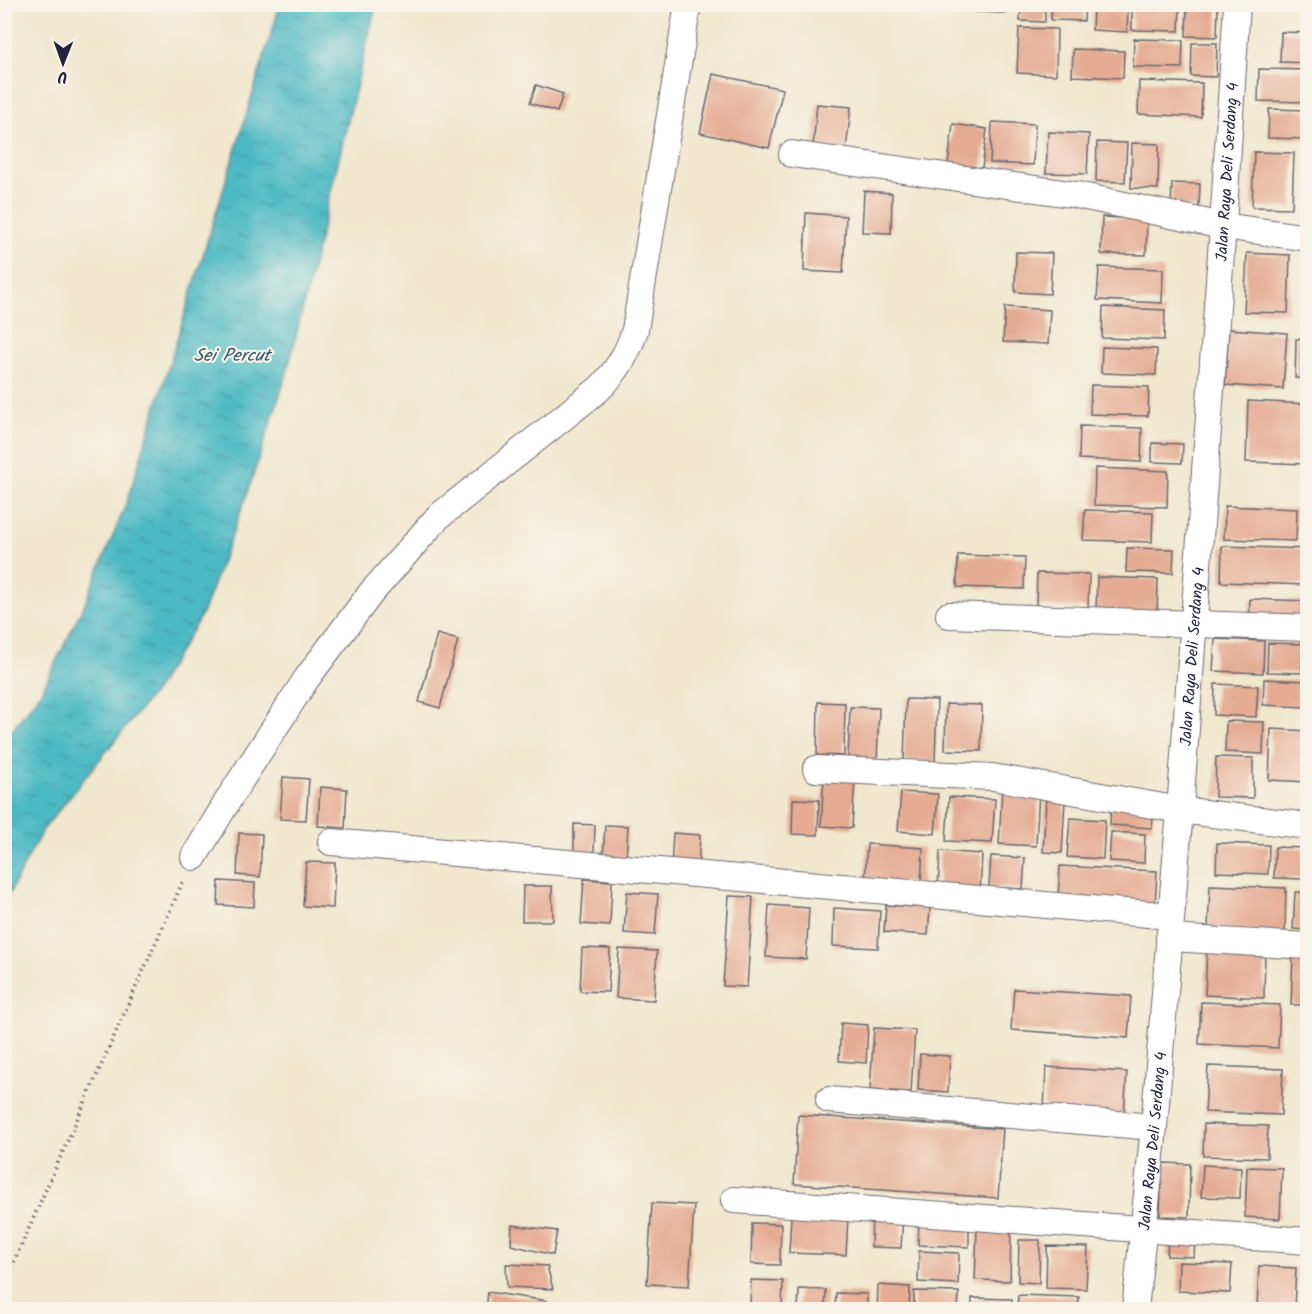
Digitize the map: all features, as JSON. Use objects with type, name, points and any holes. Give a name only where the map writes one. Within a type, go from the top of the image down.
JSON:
[{"type":"street","points":[[194,857],[307,678],[371,593],[438,517],[599,389],[616,372],[629,351],[688,4]]},
{"type":"street","name":"Jalan Raya Deli Serdang 4","points":[[1135,1310],[1154,1126],[1180,810],[1237,4]]},
{"type":"street","points":[[792,154],[1077,195],[1223,226],[1308,238]]},
{"type":"street","points":[[949,615],[1308,628]]},
{"type":"street","points":[[816,769],[993,777],[1180,810],[1308,826]]},
{"type":"street","points":[[330,842],[1170,927],[1308,946]]},
{"type":"street","points":[[829,1100],[1154,1126]]},
{"type":"street","points":[[734,1200],[1308,1241]]},
{"type":"path","points":[[4,1284],[194,857]]},
{"type":"water","name":"Sei Percut","points":[[280,5],[376,5],[287,373],[245,500],[202,614],[155,691],[42,831],[5,902],[5,739],[41,692],[86,601],[127,502]]},
{"type":"building","points":[[976,4],[1006,4],[1006,13],[976,12]]},
{"type":"building","points":[[1021,4],[1045,4],[1045,22],[1020,21]]},
{"type":"building","points":[[1052,4],[1085,4],[1084,21],[1051,20]]},
{"type":"building","points":[[1187,4],[1218,4],[1217,37],[1186,36]]},
{"type":"building","points":[[1132,5],[1180,6],[1179,31],[1132,30]]},
{"type":"building","points":[[1093,8],[1128,9],[1127,32],[1092,30]]},
{"type":"building","points":[[1019,28],[1057,29],[1056,75],[1017,73]]},
{"type":"building","points":[[1281,32],[1308,33],[1308,63],[1280,62]]},
{"type":"building","points":[[1134,39],[1183,40],[1182,68],[1133,67]]},
{"type":"building","points":[[1192,43],[1217,43],[1216,77],[1191,76]]},
{"type":"building","points":[[1073,49],[1124,51],[1123,78],[1072,76]]},
{"type":"building","points":[[1259,69],[1308,70],[1308,102],[1258,101]]},
{"type":"building","points":[[713,74],[783,89],[769,148],[700,133]]},
{"type":"building","points":[[1139,81],[1202,83],[1201,117],[1138,114]]},
{"type":"building","points":[[536,85],[563,94],[557,112],[530,103]]},
{"type":"building","points":[[817,104],[851,107],[846,150],[813,147]]},
{"type":"building","points":[[1269,109],[1308,110],[1308,139],[1268,138]]},
{"type":"building","points":[[992,122],[1035,124],[1033,165],[990,163]]},
{"type":"building","points":[[953,124],[987,129],[981,176],[947,172]]},
{"type":"building","points":[[1048,132],[1089,134],[1087,174],[1046,173]]},
{"type":"building","points":[[1097,142],[1127,143],[1125,182],[1096,181]]},
{"type":"building","points":[[1132,143],[1159,144],[1158,189],[1131,188]]},
{"type":"building","points":[[1254,152],[1294,153],[1292,208],[1252,207]]},
{"type":"building","points":[[1172,183],[1200,184],[1199,208],[1171,207]]},
{"type":"building","points":[[864,191],[892,193],[891,233],[862,232]]},
{"type":"building","points":[[806,213],[846,216],[843,273],[804,271]]},
{"type":"building","points":[[1102,217],[1147,219],[1146,255],[1101,254]]},
{"type":"building","points":[[1016,252],[1052,253],[1050,294],[1015,292]]},
{"type":"building","points":[[1247,253],[1290,255],[1288,313],[1244,312]]},
{"type":"building","points":[[1099,267],[1163,269],[1162,303],[1097,300]]},
{"type":"building","points":[[1005,307],[1050,310],[1048,344],[1003,342]]},
{"type":"building","points":[[1103,307],[1165,310],[1164,340],[1102,338]]},
{"type":"building","points":[[1229,329],[1287,333],[1283,389],[1225,385]]},
{"type":"building","points":[[1296,339],[1308,339],[1308,379],[1295,378]]},
{"type":"building","points":[[1102,347],[1157,349],[1156,375],[1101,373]]},
{"type":"building","points":[[1091,385],[1149,387],[1148,416],[1090,414]]},
{"type":"building","points":[[1248,401],[1308,404],[1308,464],[1246,462]]},
{"type":"building","points":[[1080,426],[1142,428],[1141,462],[1079,459]]},
{"type":"building","points":[[1152,443],[1183,444],[1182,463],[1152,462]]},
{"type":"building","points":[[1095,468],[1168,471],[1167,507],[1094,505]]},
{"type":"building","points":[[1225,506],[1297,509],[1296,541],[1224,539]]},
{"type":"building","points":[[1085,510],[1153,512],[1152,542],[1083,540]]},
{"type":"building","points":[[1222,546],[1307,549],[1306,585],[1221,582]]},
{"type":"building","points":[[1127,548],[1174,549],[1173,573],[1126,572]]},
{"type":"building","points":[[958,555],[1025,557],[1024,589],[957,587]]},
{"type":"building","points":[[1037,573],[1089,574],[1088,608],[1036,606]]},
{"type":"building","points":[[1097,577],[1158,579],[1157,615],[1096,612]]},
{"type":"building","points":[[1250,599],[1308,601],[1308,627],[1249,625]]},
{"type":"building","points":[[437,634],[458,640],[440,708],[419,702]]},
{"type":"building","points":[[1215,639],[1264,641],[1263,673],[1213,671]]},
{"type":"building","points":[[1268,643],[1303,644],[1302,673],[1267,672]]},
{"type":"building","points":[[1264,679],[1306,681],[1305,707],[1263,705]]},
{"type":"building","points":[[1215,684],[1258,686],[1256,717],[1214,715]]},
{"type":"building","points":[[906,699],[937,700],[935,762],[904,761]]},
{"type":"building","points":[[818,702],[845,703],[844,756],[817,755]]},
{"type":"building","points":[[946,704],[982,705],[981,751],[945,750]]},
{"type":"building","points":[[850,707],[879,708],[877,761],[848,760]]},
{"type":"building","points":[[1226,721],[1264,722],[1263,754],[1225,752]]},
{"type":"building","points":[[1271,729],[1308,731],[1308,782],[1269,780]]},
{"type":"building","points":[[1216,757],[1253,758],[1253,798],[1215,797]]},
{"type":"building","points":[[824,775],[855,777],[852,828],[821,826]]},
{"type":"building","points":[[283,777],[309,779],[306,820],[280,819]]},
{"type":"building","points":[[320,787],[347,789],[345,828],[318,826]]},
{"type":"building","points":[[1002,789],[1039,791],[1036,846],[999,844]]},
{"type":"building","points":[[901,792],[938,794],[935,834],[898,831]]},
{"type":"building","points":[[949,797],[995,799],[992,843],[946,841]]},
{"type":"building","points":[[793,799],[819,800],[818,835],[792,834]]},
{"type":"building","points":[[1046,799],[1065,801],[1062,853],[1043,852]]},
{"type":"building","points":[[1111,806],[1154,808],[1152,828],[1110,825]]},
{"type":"building","points":[[1070,818],[1105,820],[1103,859],[1067,857]]},
{"type":"building","points":[[574,824],[595,825],[594,853],[574,855]]},
{"type":"building","points":[[605,825],[628,826],[626,860],[603,859]]},
{"type":"building","points":[[1111,832],[1145,834],[1144,863],[1109,861]]},
{"type":"building","points":[[239,833],[262,834],[260,877],[237,875]]},
{"type":"building","points":[[673,833],[700,835],[698,872],[671,871]]},
{"type":"building","points":[[1217,843],[1269,845],[1268,874],[1216,872]]},
{"type":"building","points":[[867,844],[923,848],[921,884],[865,881]]},
{"type":"building","points":[[1275,847],[1304,848],[1303,879],[1274,878]]},
{"type":"building","points":[[940,851],[982,854],[980,892],[938,890]]},
{"type":"building","points":[[991,856],[1025,858],[1023,889],[989,887]]},
{"type":"building","points":[[306,862],[335,863],[333,908],[303,906]]},
{"type":"building","points":[[1060,866],[1157,871],[1155,905],[1058,899]]},
{"type":"building","points":[[584,879],[612,881],[610,926],[581,924]]},
{"type":"building","points":[[219,881],[255,883],[254,907],[218,905]]},
{"type":"building","points":[[1210,885],[1286,888],[1285,932],[1208,929]]},
{"type":"building","points":[[523,886],[552,886],[553,921],[522,921]]},
{"type":"building","points":[[627,892],[658,894],[655,935],[624,933]]},
{"type":"building","points":[[1295,892],[1308,893],[1308,930],[1293,929]]},
{"type":"building","points":[[729,896],[753,897],[747,987],[723,986]]},
{"type":"building","points":[[769,905],[809,908],[806,959],[766,957]]},
{"type":"building","points":[[886,905],[930,908],[928,935],[884,932]]},
{"type":"building","points":[[834,908],[880,911],[878,948],[833,946]]},
{"type":"building","points":[[582,948],[610,949],[608,992],[580,991]]},
{"type":"building","points":[[1207,948],[1265,951],[1264,998],[1205,995]]},
{"type":"building","points":[[619,949],[657,951],[654,1000],[616,998]]},
{"type":"building","points":[[1293,955],[1308,956],[1308,1005],[1291,1005]]},
{"type":"building","points":[[1014,989],[1131,996],[1128,1038],[1011,1030]]},
{"type":"building","points":[[1201,1002],[1280,1005],[1278,1048],[1199,1044]]},
{"type":"building","points":[[841,1023],[868,1025],[866,1063],[839,1061]]},
{"type":"building","points":[[874,1028],[915,1030],[911,1092],[870,1090]]},
{"type":"building","points":[[920,1054],[950,1056],[948,1092],[918,1090]]},
{"type":"building","points":[[1208,1066],[1283,1069],[1281,1115],[1205,1112]]},
{"type":"building","points":[[1046,1067],[1127,1072],[1124,1114],[1044,1110]]},
{"type":"building","points":[[798,1115],[1003,1129],[998,1198],[794,1184]]},
{"type":"building","points":[[1204,1124],[1268,1126],[1267,1158],[1203,1156]]},
{"type":"building","points":[[1162,1163],[1190,1164],[1189,1217],[1160,1216]]},
{"type":"building","points":[[1203,1165],[1241,1167],[1240,1198],[1201,1197]]},
{"type":"building","points":[[1247,1167],[1282,1168],[1280,1219],[1245,1217]]},
{"type":"building","points":[[652,1203],[694,1205],[689,1286],[647,1284]]},
{"type":"building","points":[[872,1213],[903,1214],[901,1248],[871,1247]]},
{"type":"building","points":[[791,1216],[848,1218],[846,1255],[789,1253]]},
{"type":"building","points":[[919,1222],[969,1224],[969,1247],[918,1245]]},
{"type":"building","points":[[752,1223],[781,1224],[780,1265],[751,1264]]},
{"type":"building","points":[[512,1225],[557,1231],[553,1255],[511,1245]]},
{"type":"building","points":[[977,1229],[1011,1230],[1010,1281],[975,1280]]},
{"type":"building","points":[[1168,1238],[1195,1239],[1194,1257],[1167,1256]]},
{"type":"building","points":[[1019,1240],[1040,1240],[1039,1283],[1018,1282]]},
{"type":"building","points":[[1047,1246],[1088,1247],[1086,1289],[1046,1288]]},
{"type":"building","points":[[919,1251],[959,1253],[958,1284],[918,1282]]},
{"type":"building","points":[[1179,1262],[1232,1264],[1230,1293],[1178,1291]]},
{"type":"building","points":[[1303,1263],[1308,1264],[1308,1310],[1301,1310]]},
{"type":"building","points":[[506,1264],[547,1266],[553,1289],[507,1287]]},
{"type":"building","points":[[1259,1266],[1296,1268],[1294,1309],[1257,1308]]},
{"type":"building","points":[[751,1280],[783,1281],[782,1310],[750,1310]]},
{"type":"building","points":[[878,1285],[910,1287],[909,1310],[877,1310]]},
{"type":"building","points":[[799,1289],[826,1290],[825,1310],[798,1310]]},
{"type":"building","points":[[914,1291],[959,1292],[958,1310],[914,1310]]},
{"type":"building","points":[[488,1292],[547,1301],[546,1310],[486,1310]]},
{"type":"building","points":[[836,1293],[867,1294],[867,1310],[835,1310]]},
{"type":"building","points":[[1018,1295],[1079,1297],[1078,1310],[1017,1310]]},
{"type":"building","points":[[972,1298],[1012,1299],[1012,1310],[972,1310]]}]
